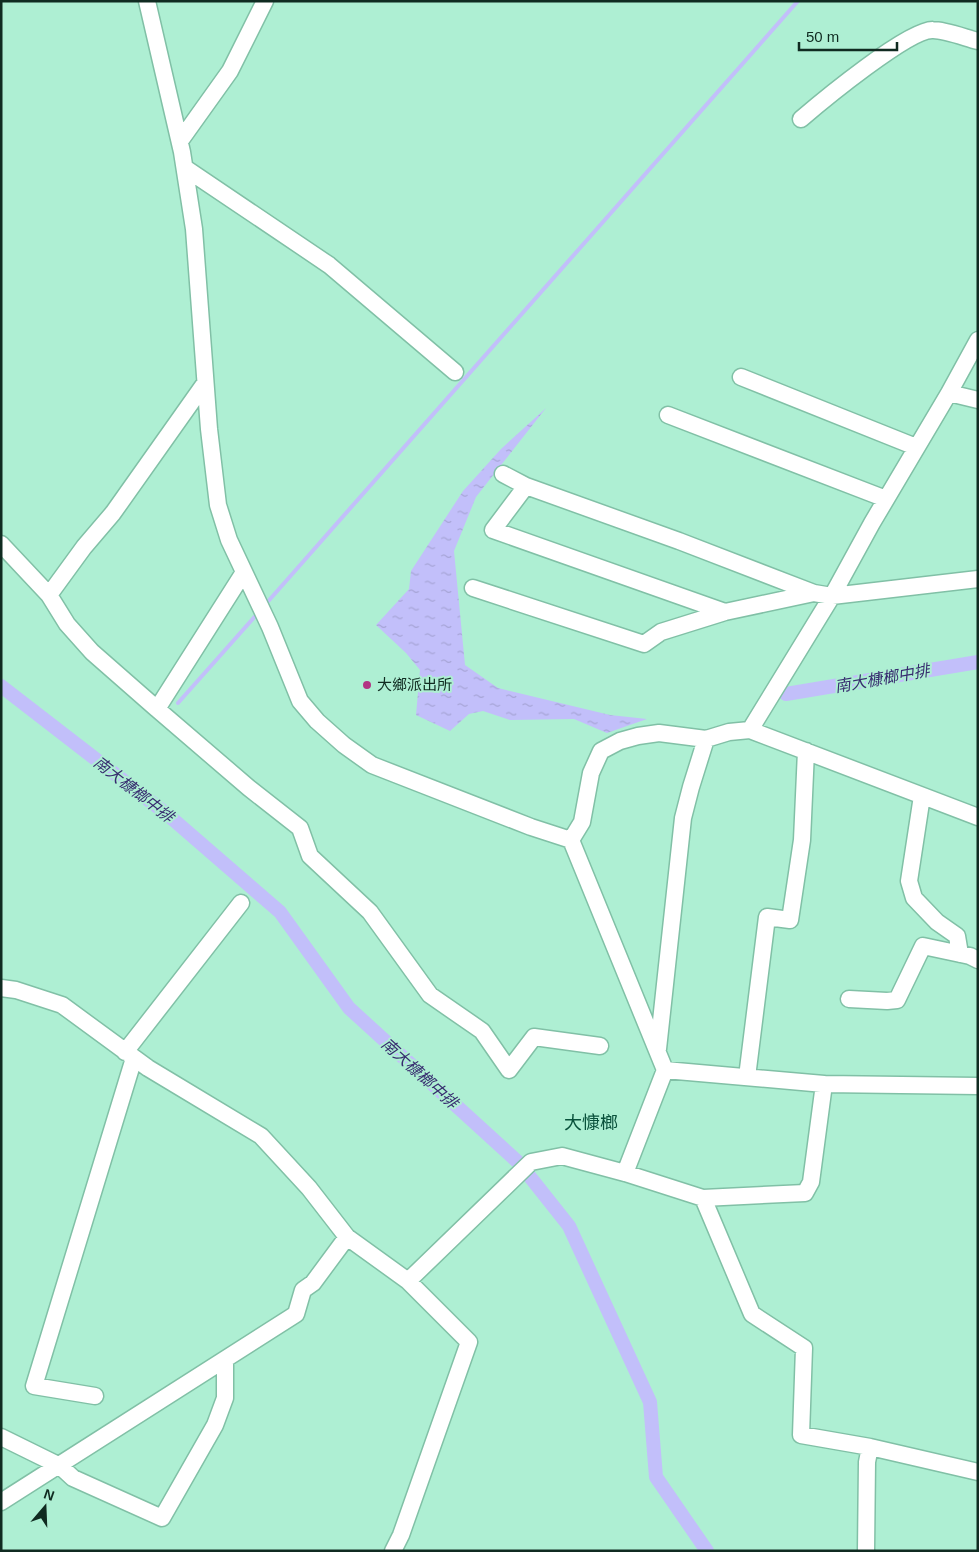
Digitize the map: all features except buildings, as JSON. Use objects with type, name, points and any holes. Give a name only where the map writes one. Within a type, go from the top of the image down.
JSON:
[{"type":"street","points":[[147,1],[180,141],[194,229],[205,383],[218,505],[229,540],[270,627],[300,702],[317,721],[344,745],[372,765],[530,827],[571,840]]},
{"type":"street","points":[[180,141],[230,71],[265,1]]},
{"type":"street","points":[[800,119],[841,85],[918,33],[933,30],[978,41]]},
{"type":"street","points":[[185,168],[329,265],[455,372]]},
{"type":"street","points":[[750,730],[832,596],[978,340]]},
{"type":"street","points":[[741,377],[916,447]]},
{"type":"street","points":[[49,596],[84,547],[113,513],[205,383]]},
{"type":"street","points":[[949,393],[978,400]]},
{"type":"street","points":[[668,415],[886,499]]},
{"type":"street","points":[[503,474],[526,486],[679,541],[814,593],[832,596],[978,579]]},
{"type":"street","points":[[526,486],[493,530],[725,612]]},
{"type":"street","points":[[1,544],[49,596],[67,624],[92,652],[249,788],[300,828],[310,856],[370,912],[430,995],[482,1030],[510,1070],[534,1037],[600,1046]]},
{"type":"street","points":[[157,709],[244,572]]},
{"type":"street","points":[[473,588],[644,644],[661,632],[725,612],[814,593]]},
{"type":"street","points":[[571,840],[582,822],[591,773],[601,752],[620,741],[659,733],[706,739],[729,732],[750,730],[978,817]]},
{"type":"street","points":[[658,1052],[683,818],[706,739]]},
{"type":"street","points":[[747,1077],[767,918],[790,920],[802,840],[806,752]]},
{"type":"street","points":[[922,796],[909,881],[914,898],[937,922],[958,936],[960,954]]},
{"type":"street","points":[[571,840],[665,1070],[625,1173]]},
{"type":"street","points":[[95,1396],[34,1386],[130,1055],[241,903]]},
{"type":"street","points":[[849,999],[897,1000],[923,946],[978,960]]},
{"type":"street","points":[[1,988],[16,990],[62,1005],[130,1055],[261,1136],[309,1188],[347,1237],[408,1281],[469,1342],[401,1535],[392,1551]]},
{"type":"street","points":[[665,1070],[824,1084],[978,1086]]},
{"type":"street","points":[[408,1281],[531,1162],[562,1156],[625,1173],[703,1198],[805,1193],[811,1182],[824,1084]]},
{"type":"street","points":[[703,1198],[752,1314],[804,1348],[801,1435],[870,1447],[978,1472]]},
{"type":"street","points":[[1,1502],[296,1314],[303,1290],[313,1283],[347,1237]]},
{"type":"street","points":[[1,1437],[60,1466],[73,1478],[162,1518],[215,1425],[225,1398],[225,1361]]},
{"type":"street","points":[[866,1551],[867,1462],[870,1447]]},
{"type":"water","points":[[546,408],[476,497],[454,551],[465,665],[498,688],[610,715],[647,719],[607,733],[574,719],[510,720],[483,711],[469,714],[450,731],[416,715],[420,670],[406,653],[376,625],[409,589],[411,571],[463,491],[501,449]]},
{"type":"waterway","points":[[264,606],[798,1]]},
{"type":"waterway","points":[[178,703],[258,613]]},
{"type":"waterway","name":"南大槺榔中排","points":[[786,694],[978,662]]},
{"type":"waterway","name":"南大槺榔中排","points":[[1,686],[168,815],[280,912],[349,1008],[519,1163],[569,1226],[650,1402],[656,1477],[707,1551]]},
{"type":"place","name":"大鄉派出所","points":[[367,685]]},
{"type":"district","name":"大慷榔","points":[[591,1123]]}]
